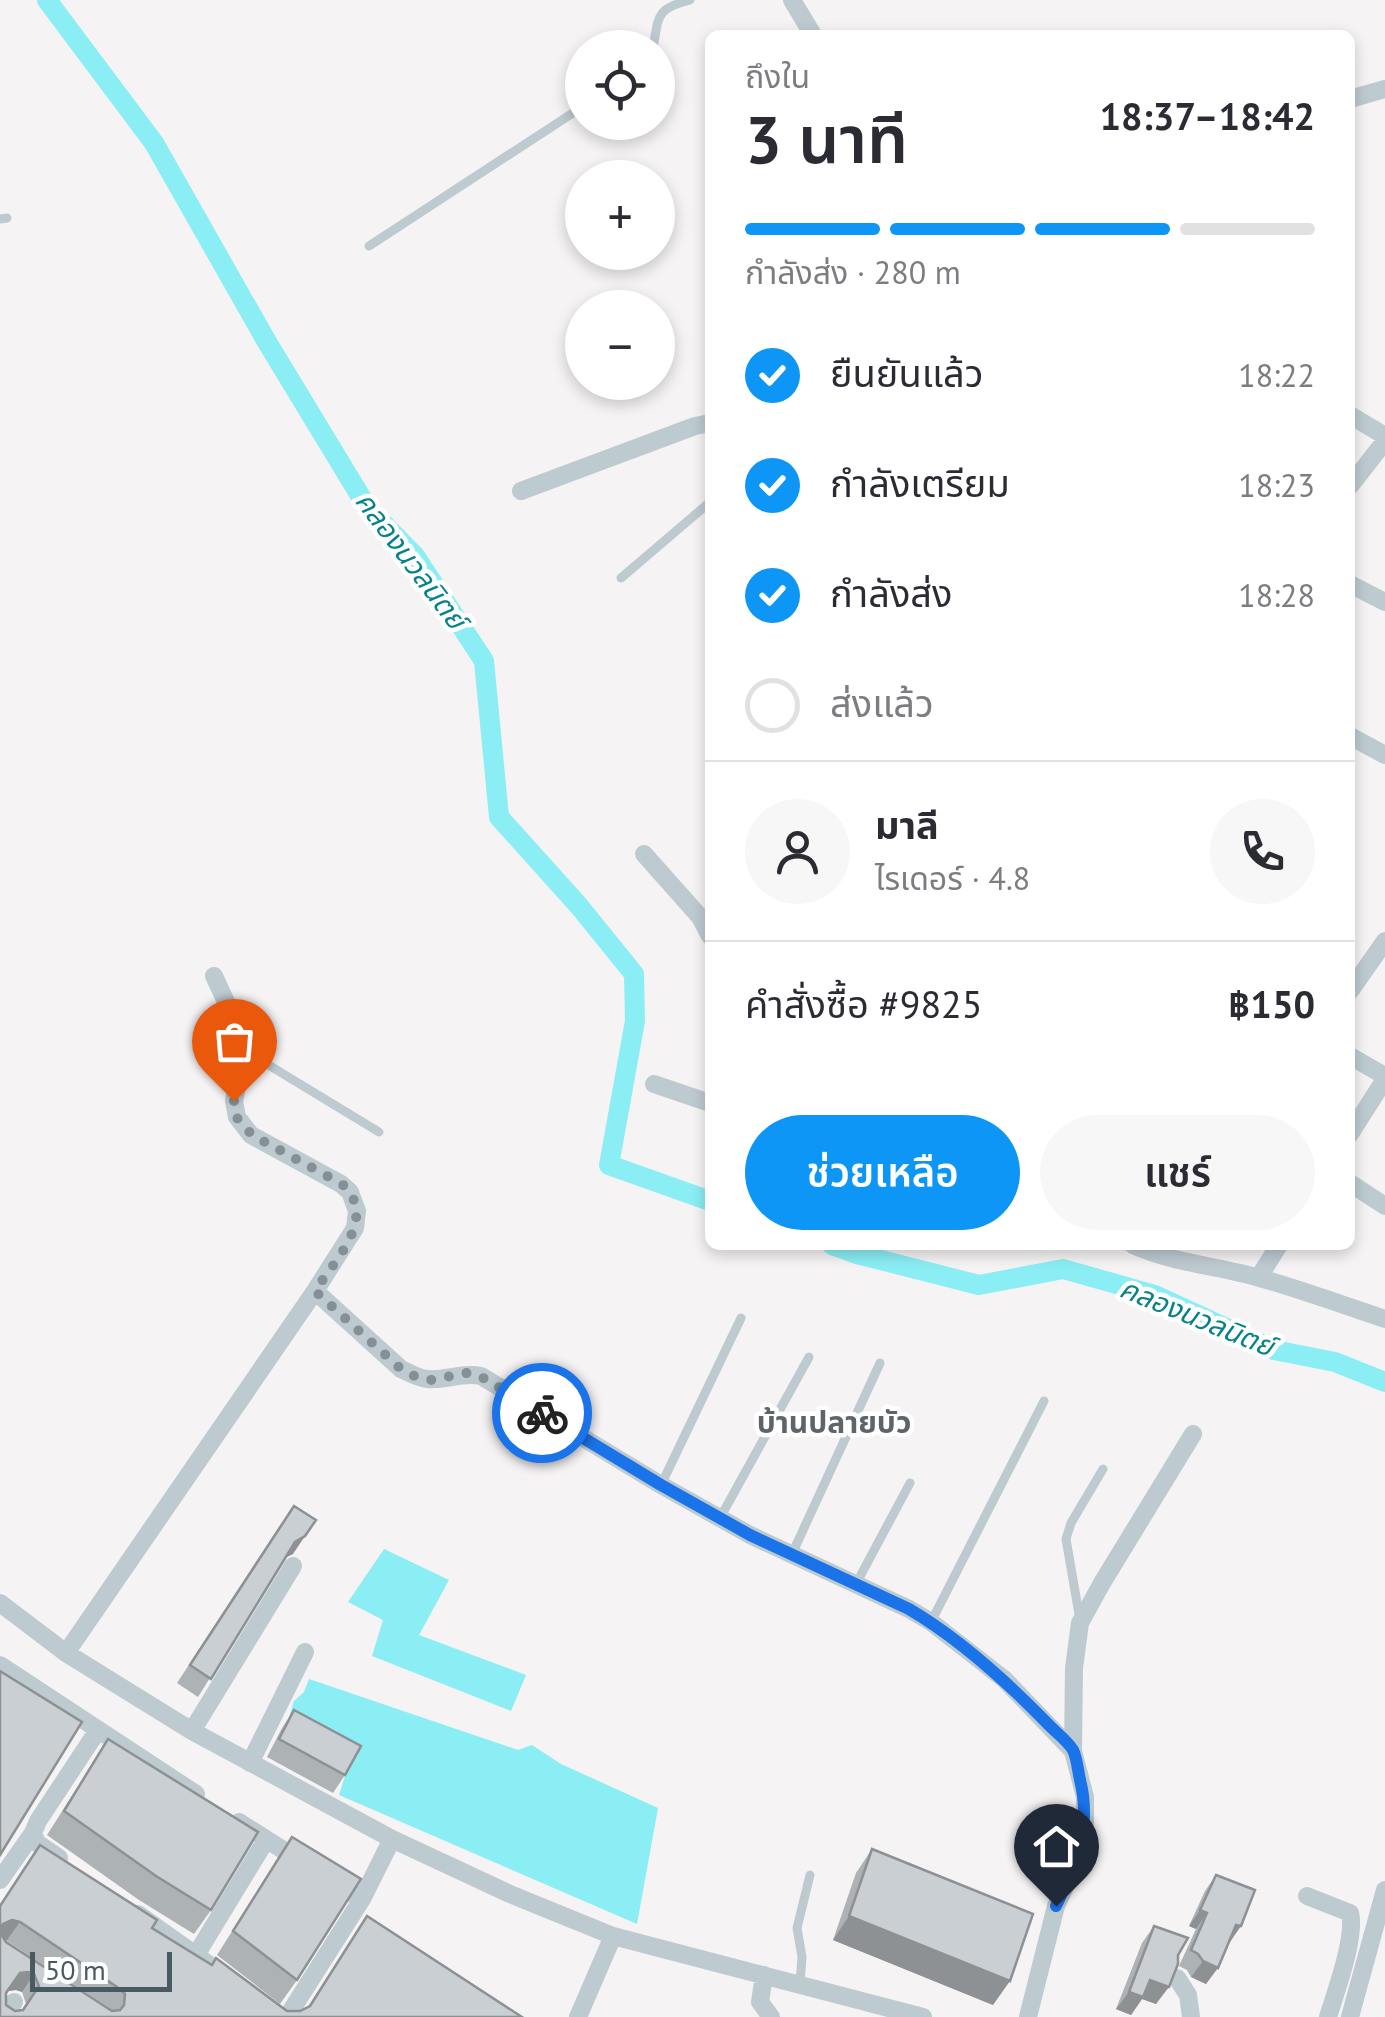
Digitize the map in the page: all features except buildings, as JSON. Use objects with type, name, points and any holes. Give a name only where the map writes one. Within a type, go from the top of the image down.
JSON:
[{"type":"street","points":[[792,0],[810,30]]},
{"type":"street","points":[[1355,98],[1385,89]]},
{"type":"street","points":[[1355,418],[1385,438],[1355,479]]},
{"type":"street","points":[[521,491],[705,424]]},
{"type":"street","points":[[1355,587],[1385,602]]},
{"type":"street","points":[[1355,739],[1385,755]]},
{"type":"street","points":[[644,854],[705,926]]},
{"type":"street","points":[[1355,984],[1385,941]]},
{"type":"street","points":[[66,1653],[355,1228],[358,1212],[342,1184],[252,1135],[237,1118],[237,1086],[257,1058],[220,1034],[217,1027],[226,1004],[214,976]]},
{"type":"street","points":[[1355,1059],[1385,1077],[1355,1126]]},
{"type":"street","points":[[654,1084],[705,1101]]},
{"type":"street","points":[[1355,1186],[1385,1206]]},
{"type":"street","points":[[1153,1250],[1196,1265],[1259,1278],[1385,1319]]},
{"type":"street","points":[[1259,1278],[1276,1250]]},
{"type":"street","points":[[315,1291],[401,1369],[432,1380],[466,1373],[480,1376],[720,1518],[931,1622],[1004,1678],[1073,1750]]},
{"type":"street","points":[[1028,2017],[1056,1906],[1072,1872],[1086,1821],[1085,1798],[1073,1750],[1074,1668],[1080,1623],[1193,1434]]},
{"type":"street","points":[[192,1731],[293,1566]]},
{"type":"street","points":[[0,1603],[66,1653],[192,1731],[392,1839],[510,1894],[613,1936],[923,2017]]},
{"type":"street","points":[[250,1763],[304,1652]]},
{"type":"street","points":[[0,1666],[266,1840],[357,1906],[373,1927]]},
{"type":"street","points":[[0,1880],[98,1730]]},
{"type":"street","points":[[33,1833],[37,1843],[69,1866]]},
{"type":"street","points":[[287,2017],[357,1906],[392,1839]]},
{"type":"street","points":[[196,1955],[266,1840]]},
{"type":"street","points":[[1350,2017],[1385,1890]]},
{"type":"street","points":[[1308,1896],[1350,1912],[1352,1917],[1328,2017]]},
{"type":"street","points":[[117,1899],[237,1986]]},
{"type":"street","points":[[578,2017],[613,1936]]},
{"type":"street","points":[[764,1975],[760,2002],[771,2017]]},
{"type":"street","points":[[1177,1978],[1188,1994],[1191,2017]]},
{"type":"lane","points":[[656,30],[662,11],[690,0]]},
{"type":"lane","points":[[369,246],[565,118]]},
{"type":"lane","points":[[621,578],[705,506]]},
{"type":"lane","points":[[257,1058],[379,1132]]},
{"type":"lane","points":[[661,1485],[741,1318]]},
{"type":"lane","points":[[720,1518],[809,1357]]},
{"type":"lane","points":[[792,1554],[880,1363]]},
{"type":"lane","points":[[931,1622],[1044,1402]]},
{"type":"lane","points":[[1080,1623],[1066,1539],[1071,1522],[1103,1469]]},
{"type":"lane","points":[[856,1584],[910,1483]]},
{"type":"lane","points":[[800,1984],[802,1957],[797,1928],[810,1875]]},
{"type":"water","points":[[384,1549],[449,1580],[419,1635],[526,1675],[511,1711],[372,1656],[383,1620],[348,1602]]},
{"type":"water","points":[[309,1679],[518,1750],[532,1745],[561,1764],[658,1808],[637,1924],[339,1795],[349,1763],[286,1728],[294,1701],[304,1692]]},
{"type":"waterway","name":"คลองนวลนิตย์","points":[[47,0],[154,143],[367,507],[415,556],[484,661],[499,817],[634,974],[635,1021],[609,1165],[705,1199]]},
{"type":"waterway","name":"คลองนวลนิตย์","points":[[846,1250],[979,1285],[1063,1269],[1155,1295],[1274,1350],[1335,1362],[1385,1382]]},
{"type":"way so far","points":[[234,1101],[237,1118],[252,1135],[350,1192],[358,1212],[355,1228],[315,1291],[401,1369],[432,1380],[466,1373],[480,1376],[542,1413]]},
{"type":"district","name":"บ้านปลายบัว","points":[[834,1423]]},
{"type":"route","points":[[542,1413],[750,1535],[909,1609],[1004,1678],[1073,1750],[1085,1798],[1082,1843],[1056,1906]]}]
